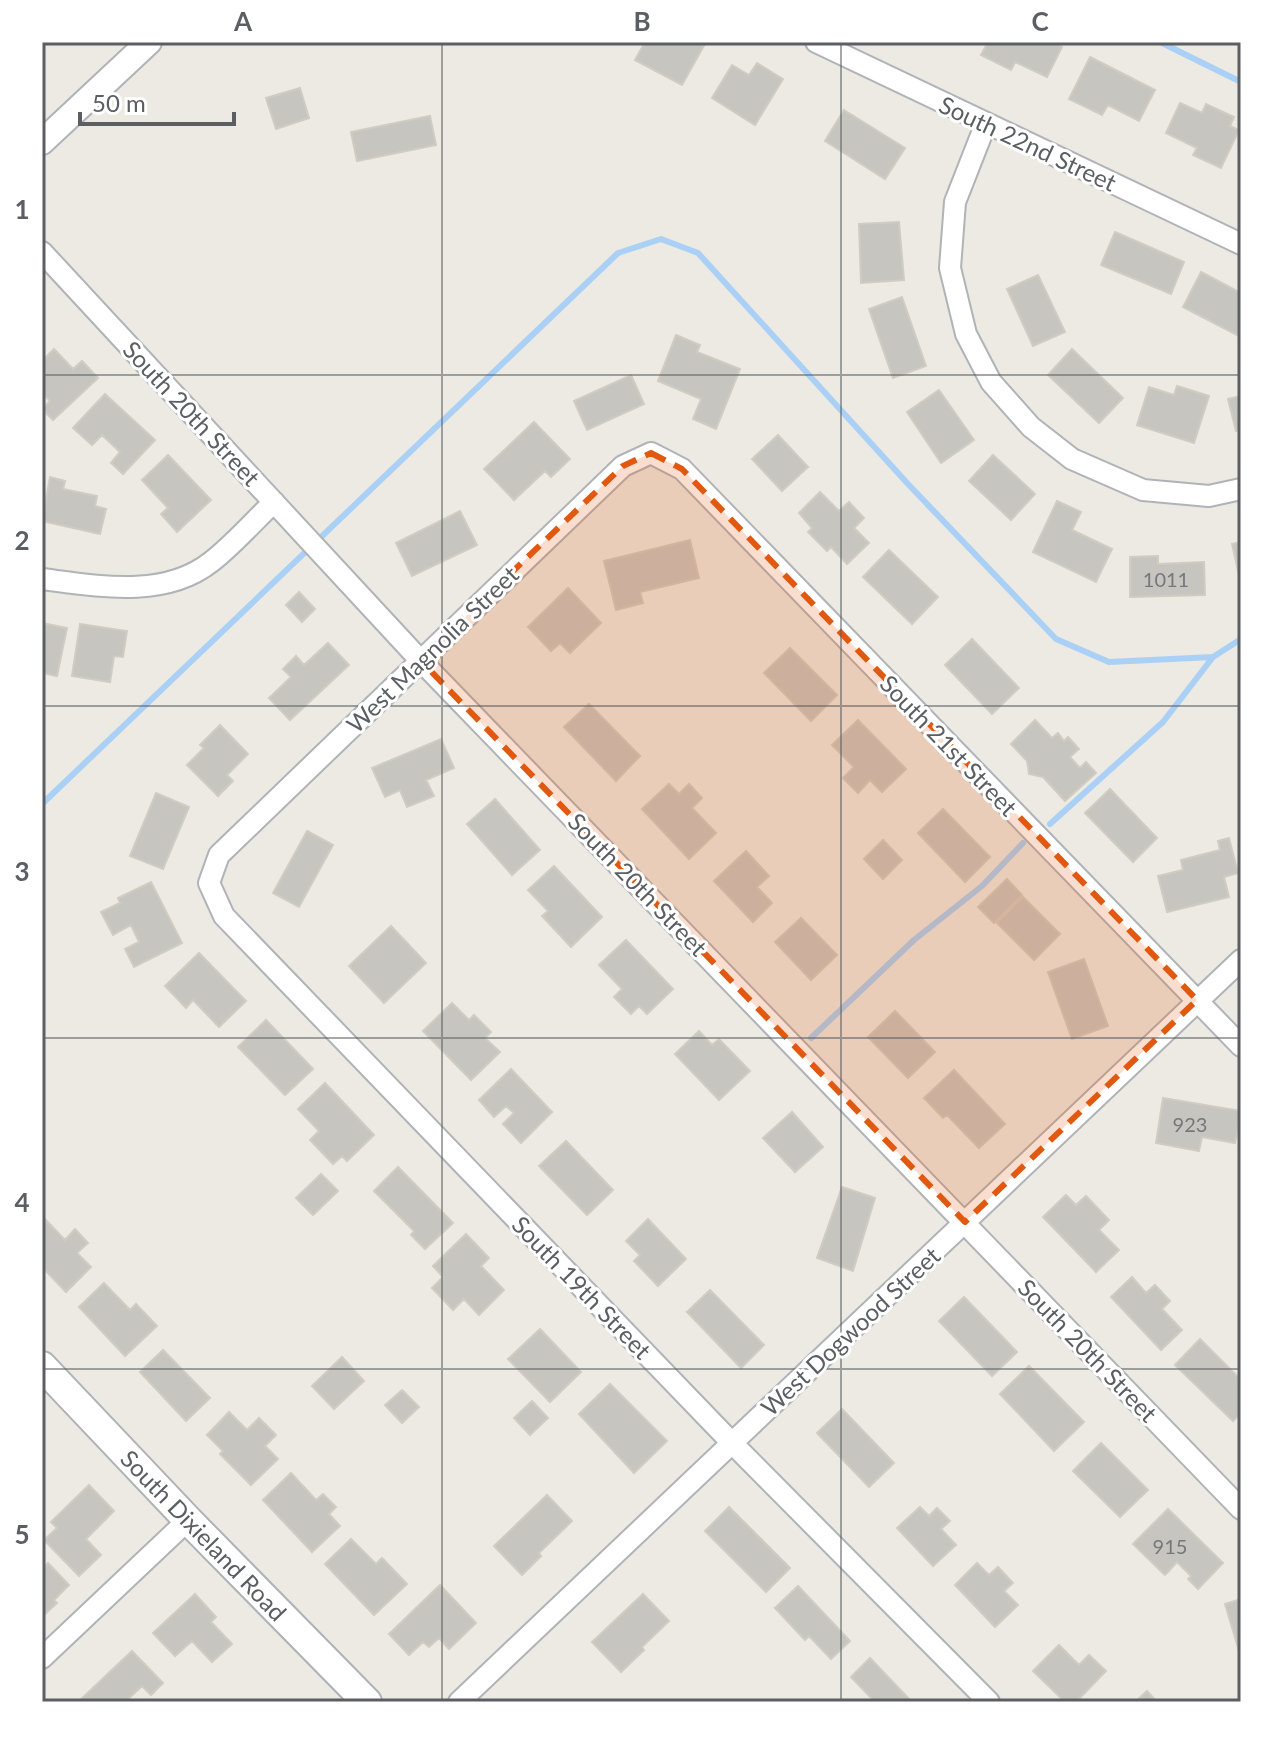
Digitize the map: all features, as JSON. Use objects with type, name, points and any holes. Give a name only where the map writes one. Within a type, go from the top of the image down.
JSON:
[{"type":"main road","name":"South Dixieland Road","points":[[42,1366],[367,1702]]},
{"type":"street","points":[[42,142],[149,42]]},
{"type":"street","name":"South 22nd Street","points":[[816,42],[1241,244]]},
{"type":"street","points":[[986,123],[955,202],[950,268],[966,334],[991,382],[1031,427],[1072,459],[1100,472],[1143,490],[1209,496],[1241,489]]},
{"type":"street","name":"South 20th Street","points":[[42,252],[420,660],[1241,1509]]},
{"type":"street","name":"West Magnolia Street","points":[[219,855],[623,466],[651,453]]},
{"type":"street","name":"South 21st Street","points":[[651,453],[682,469],[1241,1046]]},
{"type":"street","points":[[42,579],[95,586],[145,587],[173,581],[209,564],[274,502]]},
{"type":"street","name":"South 19th Street","points":[[219,855],[209,883],[224,916],[732,1443],[989,1702]]},
{"type":"street","name":"West Dogwood Street","points":[[459,1702],[1241,960]]},
{"type":"street","points":[[42,1658],[188,1520]]},
{"type":"highlighted area","points":[[651,453],[682,469],[1197,1000],[965,1222],[420,660],[623,466]]},
{"type":"building","points":[[645,42],[706,42],[682,85],[635,60]]},
{"type":"building","points":[[988,42],[1053,42],[1062,47],[1047,77],[1015,62],[1011,70],[981,55]]},
{"type":"building","points":[[1090,57],[1155,90],[1139,121],[1108,105],[1102,115],[1069,99]]},
{"type":"building","points":[[757,63],[783,79],[755,125],[712,98],[732,65],[749,75]]},
{"type":"building","points":[[300,88],[309,118],[276,129],[266,98]]},
{"type":"building","points":[[1180,103],[1202,113],[1206,104],[1234,117],[1230,126],[1239,130],[1221,168],[1193,155],[1197,148],[1166,133]]},
{"type":"building","points":[[844,110],[905,148],[885,179],[825,141]]},
{"type":"building","points":[[430,116],[436,145],[357,161],[351,132]]},
{"type":"building","points":[[899,222],[904,280],[861,283],[859,224]]},
{"type":"building","points":[[1115,232],[1184,262],[1171,294],[1101,265]]},
{"type":"building","points":[[1201,272],[1241,293],[1241,337],[1183,307]]},
{"type":"building","points":[[1038,275],[1065,332],[1033,346],[1007,289]]},
{"type":"building","points":[[902,297],[926,366],[893,378],[869,309]]},
{"type":"building","points":[[676,335],[700,345],[697,352],[740,369],[716,429],[693,419],[701,399],[658,381]]},
{"type":"building","points":[[54,349],[73,369],[82,361],[98,378],[53,420],[42,409],[50,401],[42,393],[42,361]]},
{"type":"building","points":[[1072,349],[1123,398],[1099,423],[1048,375]]},
{"type":"building","points":[[631,375],[644,404],[587,430],[574,401]]},
{"type":"building","points":[[1177,386],[1209,396],[1194,443],[1137,425],[1149,387],[1174,395]]},
{"type":"building","points":[[939,390],[974,440],[941,463],[907,412]]},
{"type":"building","points":[[105,394],[155,440],[123,474],[111,463],[120,452],[102,435],[92,445],[73,428]]},
{"type":"building","points":[[1241,396],[1241,430],[1236,431],[1228,399]]},
{"type":"building","points":[[534,422],[570,459],[551,477],[545,471],[514,500],[484,469]]},
{"type":"building","points":[[778,435],[808,467],[782,491],[752,459]]},
{"type":"building","points":[[168,455],[211,500],[177,532],[161,514],[168,508],[142,480]]},
{"type":"building","points":[[993,455],[1035,494],[1011,520],[969,481]]},
{"type":"building","points":[[50,477],[65,481],[63,489],[97,496],[95,506],[106,509],[100,534],[42,521]]},
{"type":"building","points":[[820,492],[839,511],[849,502],[864,518],[854,528],[869,543],[847,564],[831,547],[827,551],[808,532],[812,528],[799,513]]},
{"type":"building","points":[[1057,501],[1081,512],[1072,530],[1112,549],[1096,582],[1033,552]]},
{"type":"building","points":[[460,511],[477,545],[412,576],[396,543]]},
{"type":"building","points":[[690,540],[699,578],[640,592],[643,603],[616,610],[604,561]]},
{"type":"building","points":[[1241,542],[1241,584],[1232,544]]},
{"type":"building","points":[[889,550],[938,597],[912,624],[863,577]]},
{"type":"building","points":[[1158,556],[1158,564],[1204,562],[1205,595],[1130,597],[1130,557]]},
{"type":"building","points":[[568,588],[601,623],[570,653],[560,643],[551,651],[528,627]]},
{"type":"building","points":[[299,592],[315,609],[302,622],[286,605]]},
{"type":"building","points":[[42,623],[67,628],[57,676],[42,673]]},
{"type":"building","points":[[80,624],[127,631],[123,657],[114,656],[110,682],[72,676]]},
{"type":"building","points":[[972,639],[1019,688],[992,714],[945,665]]},
{"type":"building","points":[[328,643],[349,665],[290,720],[269,698],[291,677],[283,669],[296,656],[304,665]]},
{"type":"building","points":[[790,648],[837,695],[811,721],[764,673]]},
{"type":"building","points":[[589,704],[640,756],[616,781],[564,727]]},
{"type":"building","points":[[858,720],[906,769],[882,792],[870,780],[858,793],[843,778],[854,767],[832,745]]},
{"type":"building","points":[[1035,720],[1052,738],[1058,733],[1064,741],[1068,737],[1079,749],[1070,757],[1080,768],[1086,762],[1096,773],[1065,801],[1043,777],[1029,774],[1027,761],[1011,744]]},
{"type":"building","points":[[220,725],[248,754],[227,775],[233,781],[218,796],[187,765],[204,748],[200,745]]},
{"type":"building","points":[[441,739],[454,768],[426,780],[434,796],[407,807],[400,790],[385,797],[372,768]]},
{"type":"building","points":[[669,784],[679,794],[689,784],[702,798],[692,808],[716,833],[689,859],[642,809]]},
{"type":"building","points":[[1110,789],[1157,838],[1133,862],[1085,813]]},
{"type":"building","points":[[156,793],[189,807],[163,869],[130,856]]},
{"type":"building","points":[[495,799],[540,850],[512,875],[467,824]]},
{"type":"building","points":[[943,809],[990,857],[965,882],[918,833]]},
{"type":"building","points":[[307,831],[333,845],[299,907],[273,893]]},
{"type":"building","points":[[1229,838],[1238,873],[1224,877],[1229,897],[1167,912],[1158,876],[1183,870],[1181,860],[1220,850],[1218,841]]},
{"type":"building","points":[[883,840],[902,860],[883,879],[864,859]]},
{"type":"building","points":[[746,851],[769,876],[757,887],[772,903],[753,922],[714,881]]},
{"type":"building","points":[[554,866],[602,917],[571,947],[542,916],[548,911],[528,890]]},
{"type":"building","points":[[1007,879],[1022,895],[994,923],[978,907]]},
{"type":"building","points":[[151,882],[182,943],[134,967],[125,949],[139,942],[131,925],[113,935],[101,912],[120,903],[118,898]]},
{"type":"building","points":[[1023,897],[1060,934],[1034,960],[997,923]]},
{"type":"building","points":[[801,918],[837,955],[811,980],[775,942]]},
{"type":"building","points":[[391,926],[426,963],[384,1003],[349,966]]},
{"type":"building","points":[[626,940],[673,989],[647,1014],[639,1006],[631,1014],[614,997],[622,989],[599,965]]},
{"type":"building","points":[[199,953],[246,1001],[219,1027],[193,1000],[186,1008],[165,986]]},
{"type":"building","points":[[1084,959],[1108,1026],[1072,1039],[1048,972]]},
{"type":"building","points":[[452,1003],[469,1020],[474,1015],[491,1032],[485,1038],[500,1052],[471,1080],[423,1031]]},
{"type":"building","points":[[895,1011],[935,1052],[908,1078],[868,1037]]},
{"type":"building","points":[[266,1020],[313,1069],[285,1095],[238,1047]]},
{"type":"building","points":[[699,1031],[712,1045],[719,1039],[750,1071],[719,1100],[675,1054]]},
{"type":"building","points":[[511,1069],[552,1112],[521,1143],[503,1124],[514,1113],[506,1106],[494,1117],[479,1100]]},
{"type":"building","points":[[954,1070],[1005,1124],[979,1148],[947,1115],[943,1118],[924,1098]]},
{"type":"building","points":[[325,1083],[374,1135],[347,1161],[342,1156],[333,1164],[310,1140],[319,1131],[298,1109]]},
{"type":"building","points":[[1163,1098],[1241,1111],[1235,1143],[1202,1137],[1199,1151],[1156,1143]]},
{"type":"building","points":[[792,1112],[823,1147],[795,1172],[763,1138]]},
{"type":"building","points":[[566,1141],[613,1190],[587,1215],[539,1166]]},
{"type":"building","points":[[398,1167],[453,1223],[425,1249],[411,1235],[414,1231],[374,1191]]},
{"type":"building","points":[[321,1174],[338,1191],[313,1215],[296,1198]]},
{"type":"building","points":[[842,1187],[875,1198],[853,1271],[817,1258]]},
{"type":"building","points":[[1066,1195],[1076,1205],[1086,1196],[1109,1220],[1099,1230],[1119,1250],[1096,1272],[1043,1217]]},
{"type":"building","points":[[43,1217],[65,1240],[75,1229],[88,1243],[77,1253],[91,1267],[66,1292],[42,1267]]},
{"type":"building","points":[[648,1219],[686,1259],[658,1286],[634,1261],[640,1255],[626,1241]]},
{"type":"building","points":[[466,1234],[489,1258],[481,1266],[504,1290],[479,1315],[464,1299],[453,1310],[432,1288],[443,1277],[433,1266]]},
{"type":"building","points":[[1132,1277],[1146,1293],[1155,1285],[1170,1301],[1162,1309],[1182,1330],[1161,1350],[1111,1297]]},
{"type":"building","points":[[104,1283],[130,1310],[136,1304],[157,1326],[125,1356],[79,1307]]},
{"type":"building","points":[[710,1290],[764,1345],[741,1368],[687,1312]]},
{"type":"building","points":[[964,1297],[1017,1352],[992,1376],[939,1321]]},
{"type":"building","points":[[540,1329],[581,1372],[550,1402],[508,1359]]},
{"type":"building","points":[[1200,1339],[1241,1380],[1241,1413],[1233,1421],[1175,1365]]},
{"type":"building","points":[[163,1350],[210,1398],[186,1421],[140,1372]]},
{"type":"building","points":[[342,1357],[364,1381],[334,1409],[312,1386]]},
{"type":"building","points":[[1029,1366],[1084,1422],[1054,1451],[1000,1394]]},
{"type":"building","points":[[610,1384],[667,1441],[634,1473],[579,1414]]},
{"type":"building","points":[[402,1390],[419,1407],[402,1423],[385,1405]]},
{"type":"building","points":[[532,1401],[548,1418],[530,1435],[514,1418]]},
{"type":"building","points":[[842,1409],[894,1463],[869,1487],[817,1433]]},
{"type":"building","points":[[229,1412],[247,1430],[259,1418],[276,1435],[265,1446],[278,1459],[251,1485],[220,1454],[223,1451],[207,1435]]},
{"type":"building","points":[[1101,1443],[1148,1490],[1120,1517],[1073,1471]]},
{"type":"building","points":[[291,1473],[316,1500],[323,1494],[336,1507],[329,1514],[340,1526],[312,1552],[263,1500]]},
{"type":"building","points":[[89,1485],[114,1511],[86,1539],[101,1555],[79,1576],[44,1540],[57,1528],[51,1522]]},
{"type":"building","points":[[547,1495],[572,1521],[539,1553],[541,1556],[522,1575],[494,1546]]},
{"type":"building","points":[[729,1507],[790,1568],[766,1592],[705,1531]]},
{"type":"building","points":[[920,1507],[929,1516],[937,1508],[950,1521],[941,1529],[956,1545],[933,1566],[897,1528]]},
{"type":"building","points":[[1168,1509],[1223,1563],[1198,1589],[1188,1579],[1191,1576],[1177,1562],[1165,1575],[1133,1544]]},
{"type":"building","points":[[351,1539],[376,1564],[382,1558],[407,1584],[374,1615],[325,1564]]},
{"type":"building","points":[[48,1563],[69,1585],[54,1600],[57,1603],[42,1617],[42,1569]]},
{"type":"building","points":[[977,1563],[989,1575],[998,1567],[1013,1583],[1004,1591],[1018,1605],[995,1627],[955,1585]]},
{"type":"building","points":[[440,1585],[476,1623],[449,1649],[439,1638],[429,1647],[423,1642],[409,1655],[389,1634]]},
{"type":"building","points":[[798,1586],[850,1641],[831,1659],[809,1636],[805,1640],[775,1608]]},
{"type":"building","points":[[195,1594],[216,1617],[211,1622],[232,1644],[212,1662],[192,1641],[175,1656],[153,1633]]},
{"type":"building","points":[[643,1594],[669,1621],[621,1672],[592,1642]]},
{"type":"building","points":[[1241,1599],[1241,1658],[1225,1604]]},
{"type":"building","points":[[1059,1645],[1079,1665],[1089,1655],[1106,1671],[1076,1702],[1065,1702],[1033,1671]]},
{"type":"building","points":[[132,1651],[163,1683],[151,1695],[142,1686],[125,1702],[78,1702]]},
{"type":"building","points":[[870,1658],[912,1702],[875,1702],[851,1677]]},
{"type":"building","points":[[1147,1691],[1157,1702],[1135,1702]]},
{"type":"waterway","points":[[1160,42],[1241,82]]},
{"type":"waterway","points":[[42,804],[618,253],[661,239],[698,253],[908,484],[1056,639],[1109,662],[1213,657],[1241,639]]},
{"type":"waterway","points":[[1050,824],[1163,722],[1213,657]]},
{"type":"waterway","points":[[811,1038],[914,940],[982,886],[1023,843]]}]
